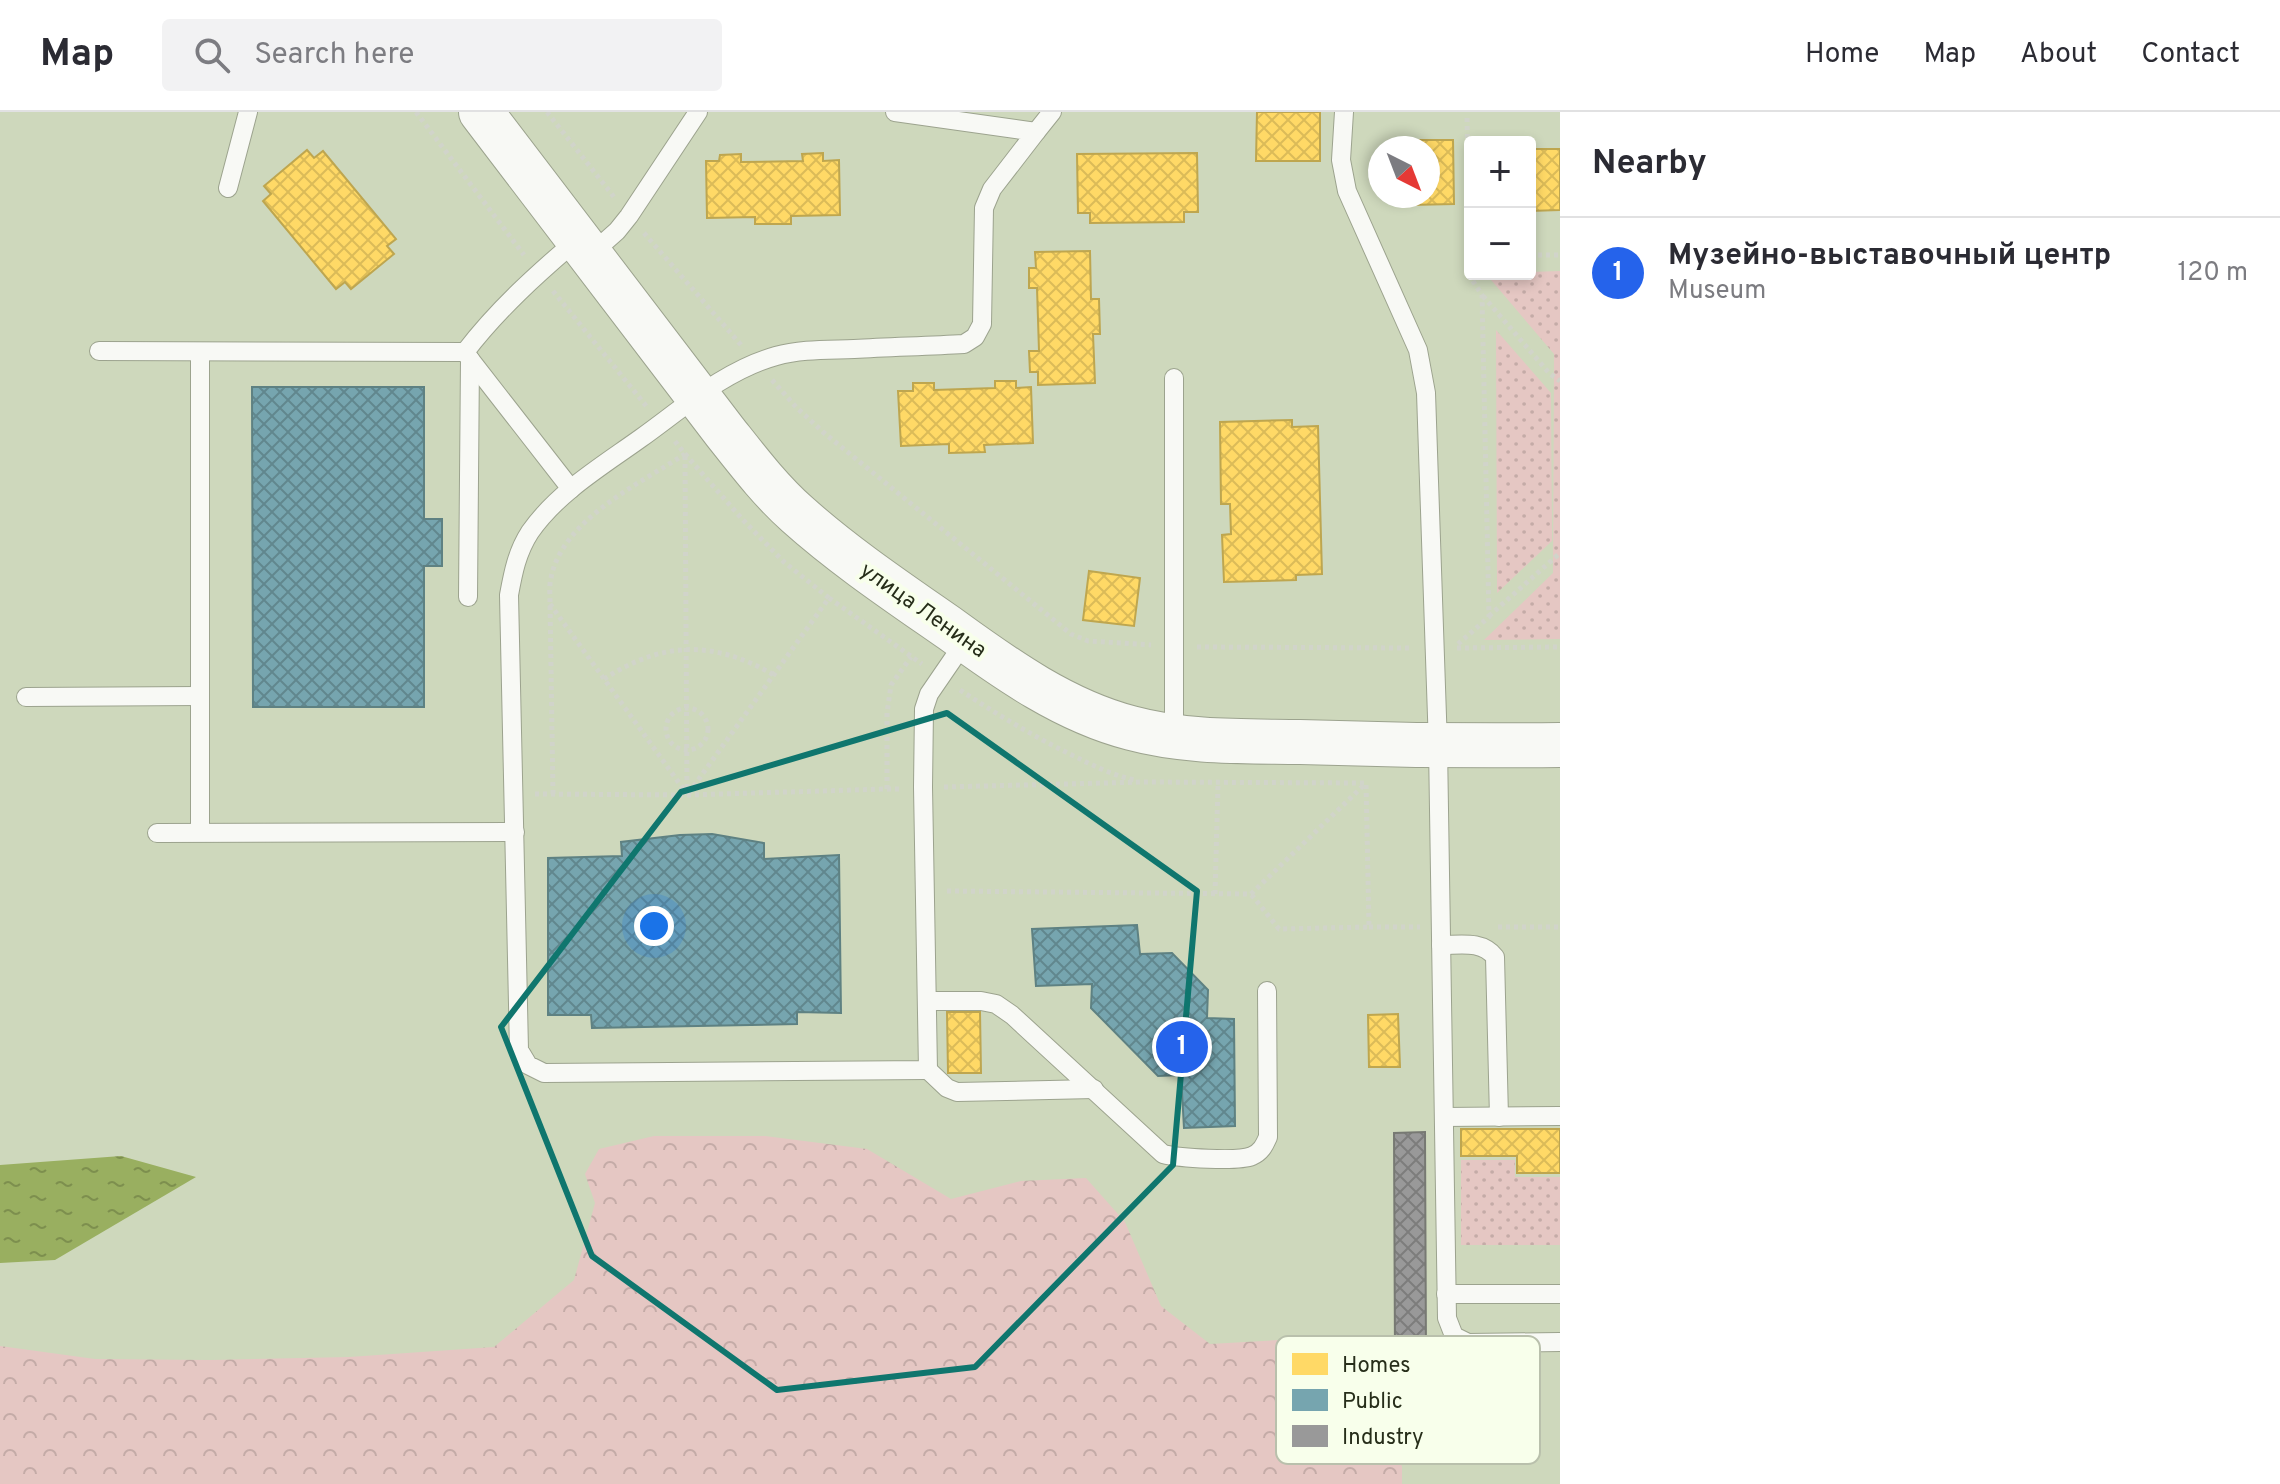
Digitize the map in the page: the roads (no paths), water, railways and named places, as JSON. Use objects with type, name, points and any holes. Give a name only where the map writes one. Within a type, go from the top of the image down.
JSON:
[{"type":"street","name":"улица Ленина","points":[[481,112],[762,478],[795,512],[860,565],[1024,679],[1100,719],[1134,729],[1209,740],[1438,746],[1560,745]]},
{"type":"lane","points":[[228,188],[248,112]]},
{"type":"lane","points":[[468,597],[468,356],[484,327],[519,290],[584,247],[617,231],[698,112]]},
{"type":"lane","points":[[895,112],[1036,132]]},
{"type":"lane","points":[[1052,112],[992,189],[984,208],[982,324],[975,337],[964,344],[810,350],[757,362],[698,396],[571,489],[549,508],[529,534],[514,565],[509,595],[519,1050],[528,1065],[544,1073],[928,1070],[947,1088],[957,1092],[1094,1089]]},
{"type":"lane","points":[[1344,112],[1341,160],[1347,191],[1418,350],[1426,393],[1438,746],[1446,1294],[1447,1318],[1454,1336]]},
{"type":"lane","points":[[99,351],[468,356]]},
{"type":"lane","points":[[200,352],[200,832]]},
{"type":"lane","points":[[468,356],[571,489]]},
{"type":"lane","points":[[1174,378],[1174,735]]},
{"type":"lane","points":[[928,1070],[924,709],[929,694],[966,640]]},
{"type":"lane","points":[[26,697],[200,696]]},
{"type":"lane","points":[[157,833],[515,832]]},
{"type":"lane","points":[[1441,945],[1479,945],[1495,957],[1499,1117]]},
{"type":"lane","points":[[928,1001],[996,1004],[1012,1015],[1163,1154],[1180,1158],[1249,1158],[1262,1149],[1268,1137],[1267,991]]},
{"type":"lane","points":[[1444,1117],[1560,1116]]},
{"type":"lane","points":[[1446,1294],[1560,1294]]},
{"type":"lane","points":[[1540,1342],[1560,1342]]},
{"type":"water","points":[[121,1156],[196,1177],[55,1260],[0,1263],[0,1165]]},
{"type":"place","name":"Музейно-выставочный центр","points":[[1182,1047]]}]
